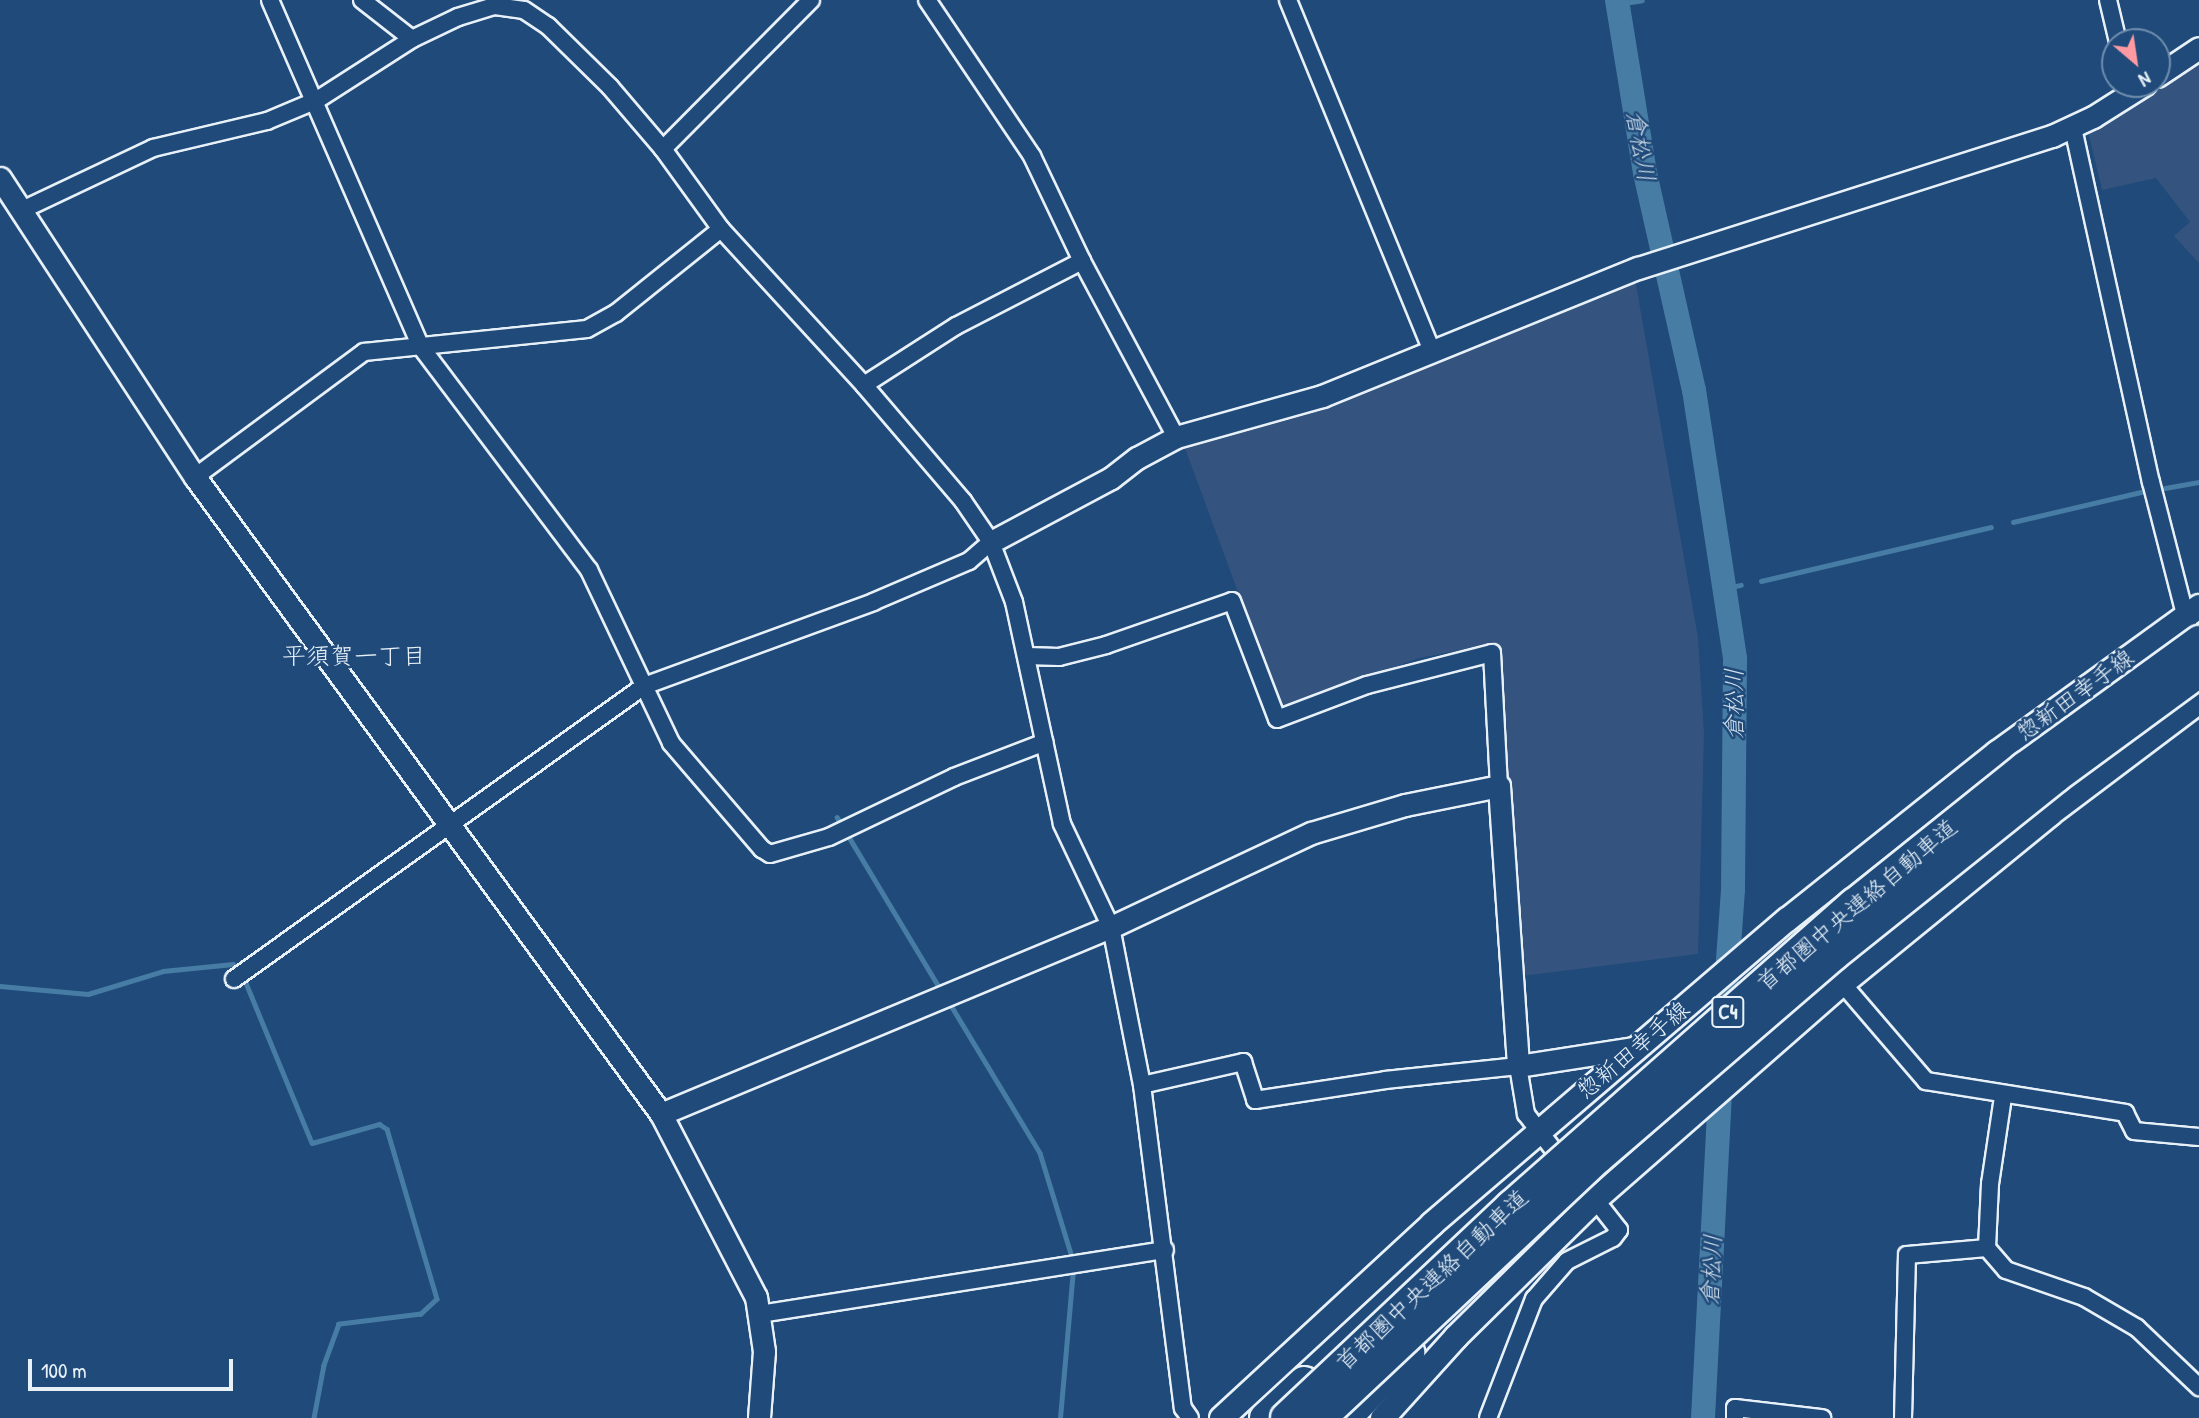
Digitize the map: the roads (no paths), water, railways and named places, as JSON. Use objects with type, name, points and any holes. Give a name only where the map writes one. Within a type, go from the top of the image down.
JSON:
[{"type":"highway","name":"首都圏中央連絡自動車道","points":[[1286,1418],[1511,1206],[1854,904],[2025,767],[2194,621]]},
{"type":"highway","name":"首都圏中央連絡自動車道","points":[[1321,1418],[1505,1242],[1834,955],[2056,777],[2199,670]]},
{"type":"highway","points":[[1265,1418],[1469,1228],[1511,1206]]},
{"type":"highway","points":[[1346,1418],[1473,1287],[1505,1242]]},
{"type":"main road","name":"惣新田幸手線","points":[[1221,1418],[1392,1259],[1787,919],[1997,752],[2194,621]]},
{"type":"main road","points":[[1382,1418],[1456,1336],[1595,1199],[1842,983],[2049,814],[2199,701]]},
{"type":"street","points":[[270,0],[317,100],[421,347],[589,570],[671,743],[770,854],[829,837],[954,777],[1045,742]]},
{"type":"street","points":[[362,0],[412,39]]},
{"type":"street","points":[[663,149],[811,0]]},
{"type":"street","points":[[927,0],[1032,156],[1082,261],[1177,437]]},
{"type":"street","points":[[1288,0],[1433,353]]},
{"type":"street","points":[[2108,0],[2115,28]]},
{"type":"street","points":[[22,210],[153,148],[267,121],[317,100],[412,39],[458,17],[505,3],[524,10],[548,26],[663,149],[721,229],[864,385],[963,501],[991,542],[1014,602],[1062,824],[1111,927],[1142,1085],[1185,1416]]},
{"type":"street","points":[[2171,67],[2199,48]]},
{"type":"street","points":[[234,979],[644,686],[873,602],[969,561],[991,542],[1111,478],[1137,458],[1177,437],[1322,396],[1643,267],[2073,128],[2118,98]]},
{"type":"street","points":[[2073,128],[2151,482],[2194,621],[2199,670]]},
{"type":"street","points":[[0,178],[195,477],[452,824],[661,1114],[731,1243],[760,1314],[764,1362],[759,1418]]},
{"type":"street","points":[[195,477],[365,352],[587,329],[616,313],[721,229]]},
{"type":"street","points":[[864,385],[957,326],[1082,261]]},
{"type":"street","points":[[1027,656],[1059,657],[1106,645],[1232,601],[1277,719],[1367,685],[1492,653],[1518,1066],[1526,1114],[1537,1133],[1619,1230],[1613,1238],[1567,1261],[1534,1299],[1488,1418]]},
{"type":"street","points":[[661,1114],[1111,927],[1311,833],[1405,805],[1499,786]]},
{"type":"street","points":[[1787,919],[1926,1081],[2003,1097],[2125,1113],[2134,1130],[2199,1137]]},
{"type":"street","points":[[1142,1085],[1243,1062],[1255,1100],[1385,1080],[1518,1066],[1634,1048]]},
{"type":"street","points":[[2003,1097],[1990,1184],[1987,1248],[2006,1269],[2084,1297],[2137,1328],[2198,1381]]},
{"type":"street","points":[[1903,1418],[1907,1255],[1987,1248]]},
{"type":"street","points":[[760,1314],[1165,1250]]},
{"type":"street","points":[[1735,1418],[1735,1408],[1822,1418]]},
{"type":"waterway","name":"倉松川","points":[[1617,0],[1645,173],[1694,390],[1735,659],[1733,890],[1723,1029]]},
{"type":"waterway","points":[[1618,4],[1642,0]]},
{"type":"waterway","points":[[2165,488],[2199,482]]},
{"type":"waterway","points":[[2013,522],[2141,492]]},
{"type":"waterway","points":[[1761,581],[1991,527]]},
{"type":"waterway","points":[[1725,588],[1741,585]]},
{"type":"waterway","points":[[837,817],[942,992]]},
{"type":"waterway","points":[[0,986],[88,994],[163,971],[233,964],[239,971]]},
{"type":"waterway","points":[[244,978],[312,1143],[379,1124],[387,1129],[437,1299],[421,1314],[339,1324],[324,1365],[314,1418]]},
{"type":"waterway","points":[[949,1002],[1040,1153],[1073,1260]]},
{"type":"waterway","name":"倉松川","points":[[1703,1418],[1721,1073]]},
{"type":"waterway","points":[[1060,1418],[1073,1269]]},
{"type":"district","name":"平須賀一丁目","points":[[354,656]]}]
